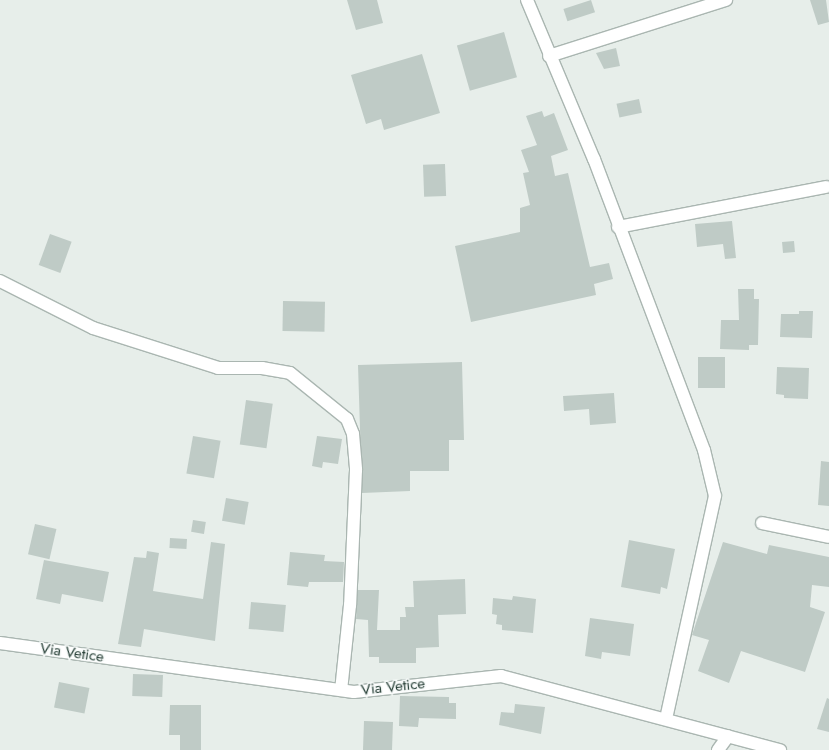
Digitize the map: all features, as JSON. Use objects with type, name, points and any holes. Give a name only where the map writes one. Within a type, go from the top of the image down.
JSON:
[{"type":"street","points":[[527,0],[549,56],[594,159],[618,227],[704,450],[715,496],[666,718]]},
{"type":"street","points":[[549,56],[726,0]]},
{"type":"street","points":[[618,227],[826,187]]},
{"type":"street","points":[[0,281],[100,331],[218,368],[262,368],[290,373],[347,419],[353,434],[356,470],[350,605],[341,690]]},
{"type":"street","points":[[762,523],[829,537]]},
{"type":"street","name":"Via Vetice","points":[[0,643],[354,692],[501,676],[666,718],[780,750]]},
{"type":"street","points":[[718,750],[728,736]]},
{"type":"building","points":[[347,0],[377,0],[383,23],[356,30]]},
{"type":"building","points":[[591,0],[595,12],[567,21],[563,9]]},
{"type":"building","points":[[810,0],[826,0],[829,22],[818,25]]},
{"type":"building","points":[[504,32],[517,77],[470,91],[457,46]]},
{"type":"building","points":[[616,48],[620,66],[604,69],[596,53]]},
{"type":"building","points":[[422,54],[440,113],[384,130],[381,119],[366,124],[351,75]]},
{"type":"building","points":[[639,99],[642,113],[619,117],[617,104]]},
{"type":"building","points":[[542,111],[544,117],[554,113],[568,150],[551,156],[555,176],[568,173],[590,267],[609,263],[613,279],[594,284],[596,295],[471,322],[455,246],[520,232],[520,208],[530,205],[523,173],[529,172],[521,150],[537,145],[526,116]]},
{"type":"building","points":[[445,164],[446,196],[424,197],[423,165]]},
{"type":"building","points":[[732,221],[736,258],[725,259],[723,244],[697,247],[695,224]]},
{"type":"building","points":[[50,234],[72,242],[60,273],[39,265]]},
{"type":"building","points":[[794,241],[795,252],[783,253],[782,242]]},
{"type":"building","points":[[738,289],[754,289],[754,299],[759,299],[758,345],[749,345],[749,350],[720,349],[721,320],[739,320]]},
{"type":"building","points":[[283,301],[325,302],[324,332],[282,331]]},
{"type":"building","points":[[799,311],[813,311],[812,338],[780,337],[781,314],[799,314]]},
{"type":"building","points":[[698,357],[725,357],[725,388],[698,388]]},
{"type":"building","points":[[462,362],[464,440],[449,440],[449,471],[410,471],[410,491],[362,493],[358,365]]},
{"type":"building","points":[[777,367],[809,368],[808,399],[784,398],[784,395],[776,394]]},
{"type":"building","points":[[614,393],[616,423],[590,425],[589,409],[564,411],[563,396]]},
{"type":"building","points":[[246,400],[273,404],[266,448],[240,445]]},
{"type":"building","points":[[193,436],[221,441],[214,478],[186,473]]},
{"type":"building","points":[[317,436],[342,439],[338,464],[323,462],[322,468],[312,466]]},
{"type":"building","points":[[821,461],[829,462],[829,506],[818,505]]},
{"type":"building","points":[[226,498],[249,502],[245,525],[222,521]]},
{"type":"building","points":[[193,520],[206,522],[204,534],[191,532]]},
{"type":"building","points":[[35,524],[56,529],[49,559],[28,554]]},
{"type":"building","points":[[170,538],[187,539],[186,549],[169,548]]},
{"type":"building","points":[[629,540],[675,549],[667,589],[661,587],[660,594],[621,587]]},
{"type":"building","points":[[211,542],[225,544],[215,641],[144,629],[141,647],[118,644],[134,557],[146,558],[147,551],[159,553],[153,591],[203,599]]},
{"type":"building","points":[[723,542],[767,554],[769,545],[829,557],[829,587],[812,585],[810,607],[825,612],[805,672],[741,651],[729,683],[698,671],[709,640],[692,635]]},
{"type":"building","points":[[290,552],[325,555],[324,561],[344,562],[343,582],[309,582],[308,587],[287,585]]},
{"type":"building","points":[[44,560],[109,572],[103,602],[62,594],[60,604],[36,599]]},
{"type":"building","points":[[465,579],[466,614],[438,615],[439,647],[416,648],[416,663],[379,663],[379,657],[369,657],[368,620],[356,619],[358,590],[379,590],[377,630],[400,630],[400,617],[406,617],[405,607],[414,607],[413,581]]},
{"type":"building","points":[[513,596],[536,599],[533,633],[502,630],[502,625],[496,624],[497,615],[492,614],[493,598],[512,600]]},
{"type":"building","points":[[251,602],[286,605],[284,632],[249,629]]},
{"type":"building","points":[[590,618],[634,624],[630,656],[602,652],[601,659],[585,656]]},
{"type":"building","points":[[133,674],[163,675],[162,697],[132,696]]},
{"type":"building","points":[[59,682],[89,688],[84,713],[54,708]]},
{"type":"building","points":[[400,696],[449,697],[449,703],[456,703],[456,719],[419,718],[418,727],[399,726]]},
{"type":"building","points":[[827,698],[829,699],[829,732],[817,729]]},
{"type":"building","points":[[515,704],[545,707],[541,734],[499,725],[501,712],[514,713]]},
{"type":"building","points":[[170,705],[201,705],[201,750],[180,750],[180,735],[169,735]]},
{"type":"building","points":[[364,721],[393,722],[392,750],[363,750]]}]
